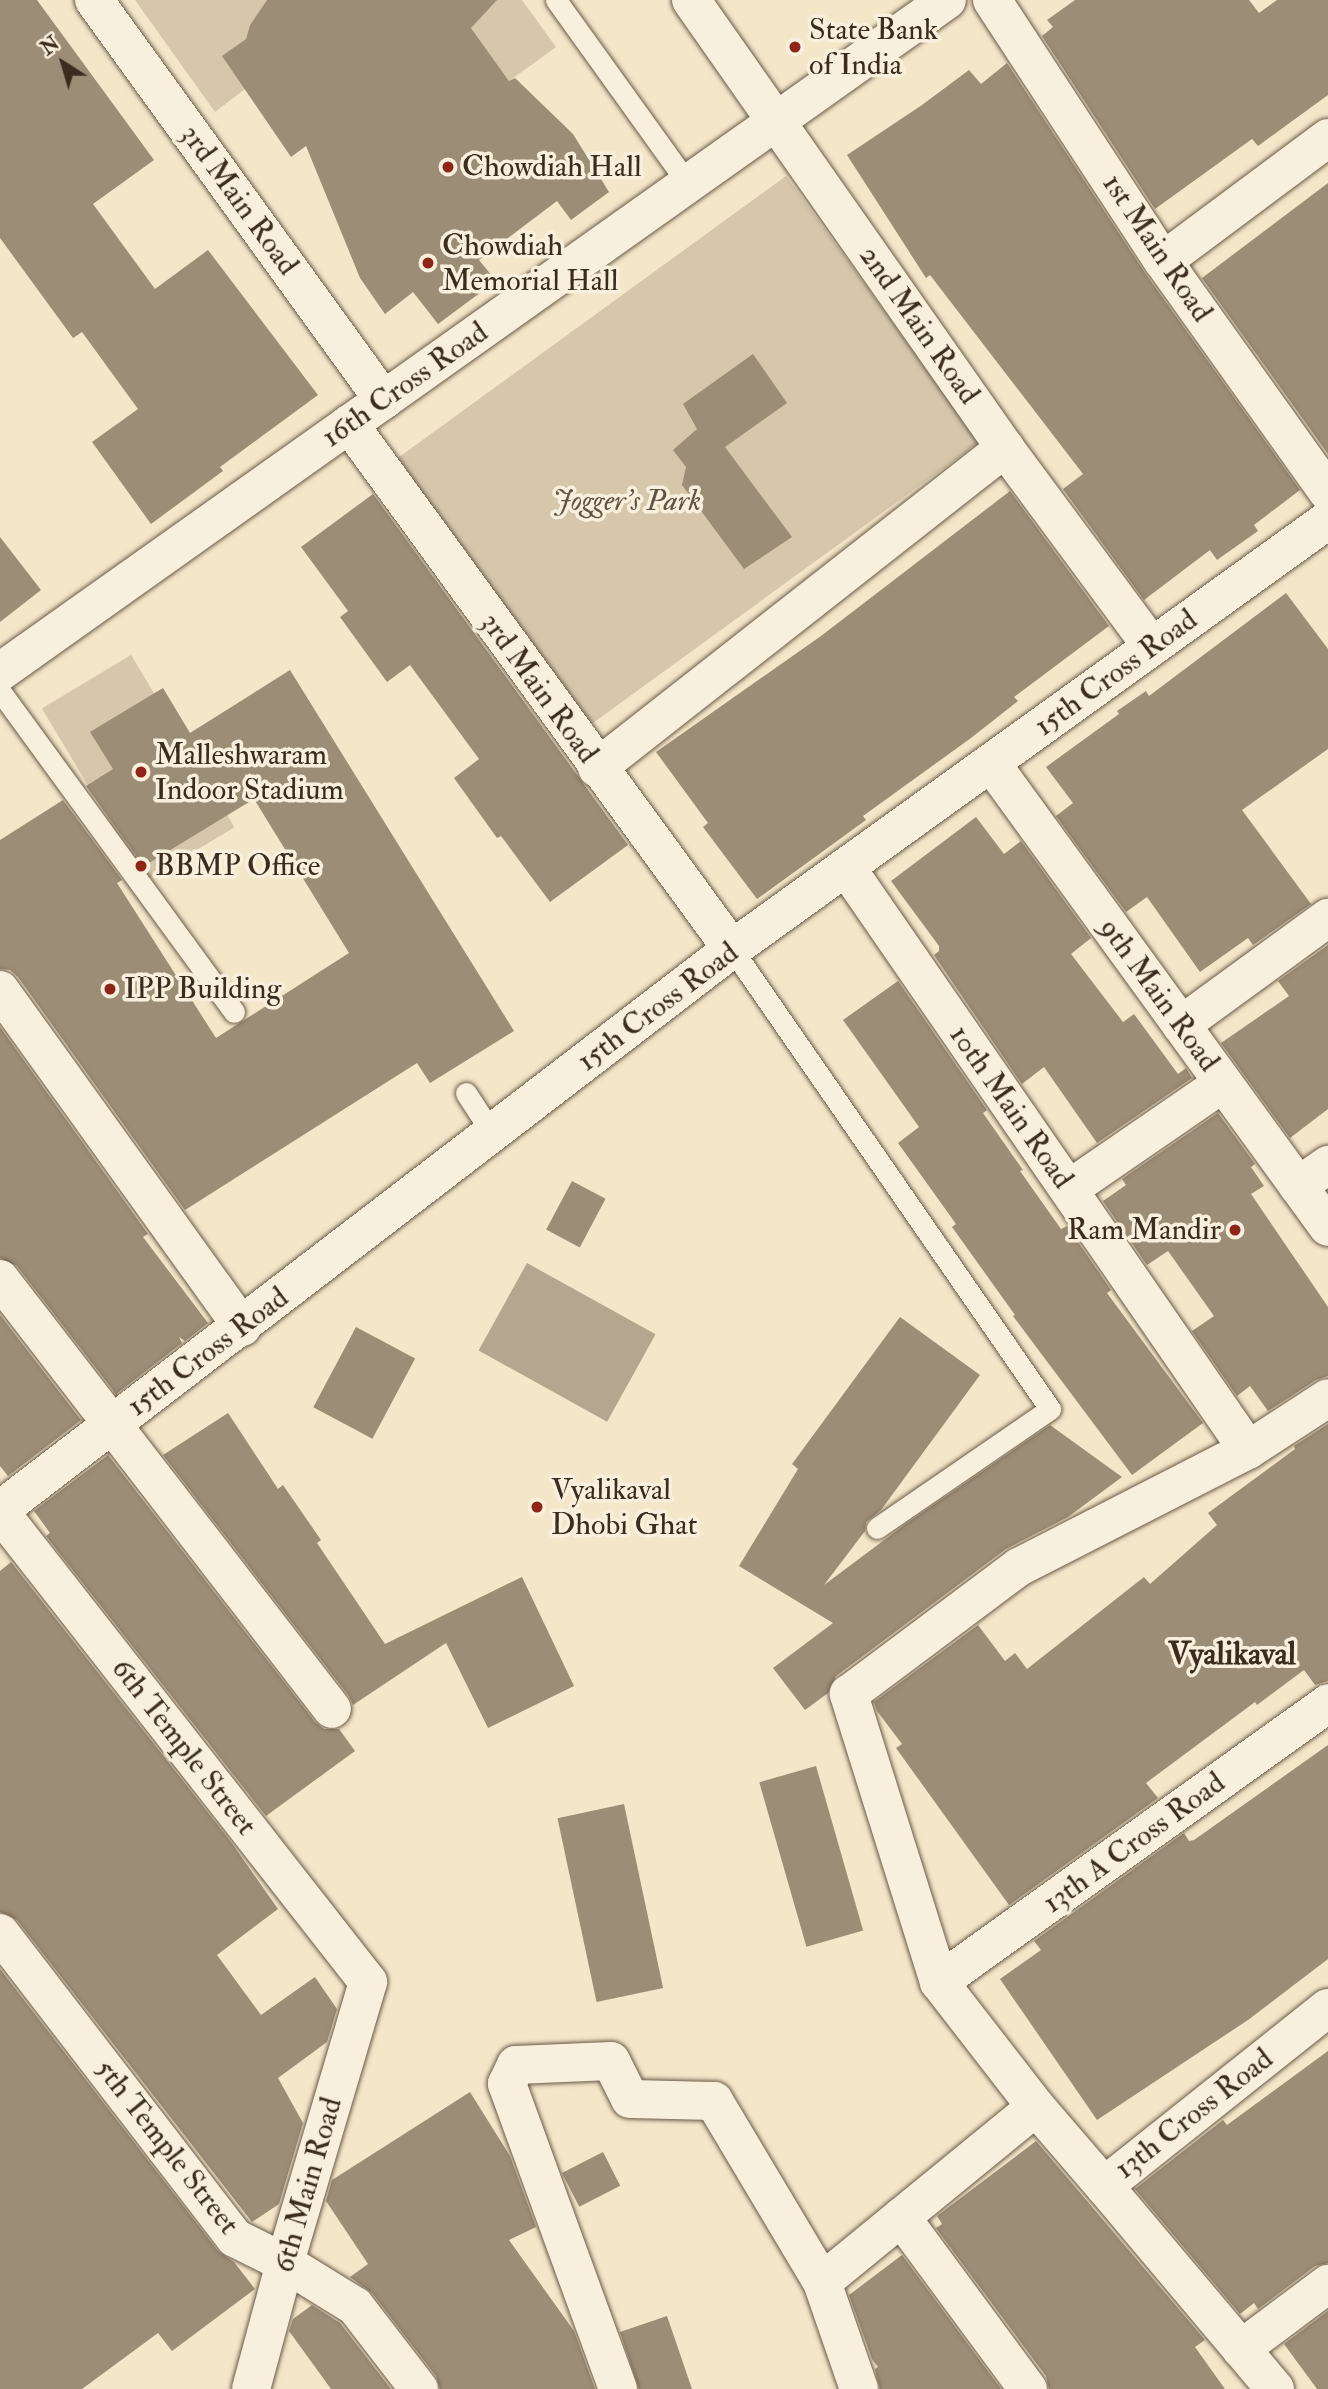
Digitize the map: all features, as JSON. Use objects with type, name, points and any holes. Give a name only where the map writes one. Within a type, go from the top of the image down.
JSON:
[{"type":"street","name":"3rd Main Road","points":[[94,0],[384,400]]},
{"type":"street","name":"2nd Main Road","points":[[691,0],[1005,448],[1152,647]]},
{"type":"street","name":"16th Cross Road","points":[[0,672],[947,0]]},
{"type":"street","name":"1st Main Road","points":[[992,0],[1163,261],[1328,492]]},
{"type":"street","points":[[1163,261],[1328,138]]},
{"type":"street","name":"3rd Main Road","points":[[349,424],[597,768],[732,949]]},
{"type":"street","points":[[597,768],[1005,448]]},
{"type":"street","name":"15th Cross Road","points":[[0,1511],[732,949],[1328,520]]},
{"type":"street","name":"9th Main Road","points":[[991,763],[1223,1083],[1313,1176],[1328,1227]]},
{"type":"street","name":"10th Main Road","points":[[846,867],[1248,1450]]},
{"type":"street","points":[[1181,1025],[1328,918]]},
{"type":"street","points":[[0,990],[242,1327]]},
{"type":"street","points":[[1069,1189],[1223,1083]]},
{"type":"street","points":[[0,1279],[332,1709]]},
{"type":"street","points":[[1104,2186],[1036,2107],[939,1982],[849,1694],[1019,1567],[1248,1450],[1328,1398]]},
{"type":"street","name":"6th Temple Street","points":[[0,1511],[368,1982]]},
{"type":"street","name":"13th A Cross Road","points":[[939,1982],[1328,1703]]},
{"type":"street","name":"5th Temple Street","points":[[0,1933],[235,2238],[285,2263],[355,2306],[419,2389]]},
{"type":"street","name":"6th Main Road","points":[[251,2389],[285,2263],[368,1982]]},
{"type":"street","name":"13th Cross Road","points":[[1275,2389],[1104,2186],[1328,2008]]},
{"type":"street","points":[[618,2389],[508,2084],[516,2065],[611,2061],[630,2099],[714,2101],[822,2282],[859,2389]]},
{"type":"street","points":[[822,2282],[1036,2107]]},
{"type":"street","points":[[901,2217],[1028,2389]]},
{"type":"street","points":[[1241,2349],[1328,2284]]},
{"type":"lane","points":[[556,0],[688,184]]},
{"type":"lane","points":[[0,691],[234,1012]]},
{"type":"lane","points":[[732,949],[1050,1409],[877,1528]]},
{"type":"lane","points":[[466,1093],[492,1133]]},
{"type":"green space","points":[[135,0],[267,0],[250,25],[243,50],[245,89],[215,112]]},
{"type":"green space","points":[[468,0],[522,0],[556,47],[509,81],[471,28]]},
{"type":"green space","name":"Jogger's Park","points":[[786,176],[979,442],[583,730],[390,464]]},
{"type":"green space","name":"Malleshwaram Indoor Stadium","points":[[131,655],[235,827],[145,881],[42,709]]},
{"type":"shaded area","points":[[527,1263],[656,1334],[607,1422],[479,1350]]},
{"type":"building","points":[[0,0],[37,0],[154,160],[93,204],[155,289],[208,250],[318,395],[220,467],[223,471],[151,524],[92,442],[138,409],[82,332],[73,338],[0,238]]},
{"type":"building","name":"Chowdiah Hall","points":[[267,0],[497,0],[471,28],[509,81],[515,78],[573,134],[609,192],[571,220],[557,201],[479,260],[496,281],[438,324],[413,292],[385,314],[360,278],[306,146],[291,157],[222,56],[246,39],[250,25]]},
{"type":"building","points":[[1075,0],[1249,0],[1259,13],[1277,0],[1328,0],[1328,95],[1258,146],[1252,139],[1155,209],[1042,36],[1053,27],[1047,20]]},
{"type":"building","points":[[1007,63],[1145,273],[1300,490],[1254,525],[1258,531],[1217,560],[1210,550],[1144,600],[1063,489],[1083,474],[930,275],[926,278],[847,155],[969,70],[981,84]]},
{"type":"building","points":[[1328,183],[1328,454],[1202,278]]},
{"type":"building","points":[[753,354],[787,403],[725,447],[792,537],[744,569],[682,485],[686,467],[673,450],[697,429],[683,404]]},
{"type":"building","points":[[1010,491],[1109,626],[1014,697],[1018,701],[971,738],[863,816],[866,820],[757,899],[703,827],[708,823],[656,752],[821,636]]},
{"type":"building","points":[[373,494],[628,845],[550,902],[501,836],[497,838],[454,778],[479,759],[410,665],[387,682],[340,617],[348,611],[301,547]]},
{"type":"building","points":[[0,537],[41,590],[0,622]]},
{"type":"building","points":[[1286,593],[1328,649],[1328,749],[1242,810],[1311,904],[1253,945],[1248,938],[1200,972],[1147,897],[1126,912],[1056,816],[1073,803],[1046,767],[1119,714],[1117,711],[1146,691],[1149,696]]},
{"type":"building","points":[[290,670],[514,1031],[430,1083],[417,1063],[185,1210],[18,977],[10,970],[0,969],[0,840],[63,800],[122,880],[117,883],[216,1038],[349,953],[254,799],[144,866],[86,786],[113,769],[90,732],[163,688],[190,733]]},
{"type":"building","points":[[976,817],[1004,854],[1021,841],[1091,938],[1071,954],[1123,1022],[1134,1014],[1178,1074],[1186,1068],[1192,1078],[1097,1143],[1044,1067],[1022,1084],[934,955],[939,951],[939,946],[891,881]]},
{"type":"building","points":[[1328,945],[1328,1109],[1290,1138],[1221,1043],[1289,996],[1278,981]]},
{"type":"building","points":[[898,981],[987,1110],[983,1113],[1023,1170],[1020,1171],[1061,1229],[1067,1226],[1111,1290],[1107,1293],[1203,1423],[1132,1475],[1013,1316],[1015,1315],[952,1227],[956,1224],[898,1143],[919,1127],[843,1020]]},
{"type":"building","points":[[0,1027],[148,1234],[143,1237],[208,1323],[185,1341],[179,1337],[182,1343],[116,1394],[17,1266],[0,1258]]},
{"type":"building","points":[[1218,1113],[1255,1164],[1251,1167],[1264,1186],[1251,1194],[1328,1307],[1328,1376],[1316,1380],[1268,1411],[1250,1386],[1237,1396],[1192,1331],[1214,1316],[1168,1251],[1147,1265],[1103,1201],[1126,1185],[1122,1179]]},
{"type":"building","points":[[572,1181],[606,1199],[580,1247],[546,1230]]},
{"type":"building","points":[[0,1315],[81,1420],[8,1476],[0,1466]]},
{"type":"building","points":[[900,1317],[980,1375],[881,1510],[866,1522],[865,1531],[824,1585],[907,1523],[1050,1425],[1122,1477],[1068,1517],[1006,1549],[836,1676],[828,1693],[805,1710],[773,1668],[833,1623],[739,1566],[798,1469],[792,1464]]},
{"type":"building","points":[[356,1327],[415,1358],[372,1439],[313,1407]]},
{"type":"building","points":[[228,1413],[278,1489],[283,1485],[321,1540],[317,1543],[385,1644],[522,1577],[574,1686],[488,1728],[446,1643],[353,1705],[349,1696],[163,1455]]},
{"type":"building","points":[[1328,1424],[1328,1681],[1315,1685],[1304,1670],[1257,1705],[1255,1702],[1146,1783],[1158,1798],[1009,1905],[896,1748],[902,1744],[877,1711],[874,1702],[978,1625],[1005,1661],[1015,1653],[1027,1669],[1144,1577],[1150,1584],[1217,1525],[1208,1513],[1295,1449],[1294,1446]]},
{"type":"building","points":[[108,1455],[315,1722],[324,1729],[339,1729],[355,1751],[266,1816],[46,1536],[50,1533],[34,1511]]},
{"type":"building","points":[[11,1562],[231,1842],[278,1909],[217,1955],[261,2015],[315,1977],[337,2009],[327,2042],[278,2078],[303,2123],[279,2204],[252,2222],[17,1920],[0,1912],[0,1571]]},
{"type":"building","points":[[1328,1745],[1328,1959],[1248,2020],[1097,2120],[1000,1979],[1041,1950],[1034,1941],[1184,1833],[1189,1841],[1194,1840]]},
{"type":"building","points":[[816,1766],[863,1930],[806,1947],[759,1782]]},
{"type":"building","points":[[624,1804],[663,1988],[597,2002],[557,1818]]},
{"type":"building","points":[[0,1969],[218,2251],[234,2262],[255,2289],[172,2351],[158,2333],[82,2389],[0,2389]]},
{"type":"building","points":[[1328,2051],[1328,2263],[1315,2266],[1258,2309],[1254,2303],[1240,2314],[1135,2189],[1223,2120],[1227,2125]]},
{"type":"building","points":[[470,2092],[510,2156],[536,2227],[509,2240],[574,2331],[595,2389],[440,2389],[436,2376],[372,2293],[350,2277],[368,2264],[326,2201],[332,2180]]},
{"type":"building","points":[[1036,2141],[1205,2340],[1195,2347],[1225,2389],[1049,2389],[1046,2376],[936,2228],[942,2224],[937,2216]]},
{"type":"building","points":[[603,2152],[620,2186],[579,2207],[562,2173]]},
{"type":"building","points":[[902,2255],[1001,2389],[880,2389],[875,2369],[878,2367],[872,2359],[849,2295]]},
{"type":"building","points":[[312,2305],[340,2323],[391,2389],[331,2389],[289,2331],[293,2319]]},
{"type":"building","points":[[1328,2311],[1328,2389],[1317,2389],[1284,2344]]},
{"type":"building","points":[[667,2316],[692,2389],[639,2389],[620,2332]]},
{"type":"place","name":"State Bank of India","points":[[795,47]]},
{"type":"place","name":"Chowdiah Hall","points":[[448,167]]},
{"type":"place","name":"Chowdiah Memorial Hall","points":[[428,263]]},
{"type":"place","name":"Malleshwaram Indoor Stadium","points":[[141,772]]},
{"type":"place","name":"BBMP Office","points":[[141,866]]},
{"type":"place","name":"IPP Building","points":[[110,989]]},
{"type":"place","name":"Ram Mandir","points":[[1235,1230]]},
{"type":"place","name":"Vyalikaval Dhobi Ghat","points":[[537,1507]]},
{"type":"district","name":"Vyalikaval","points":[[1232,1654]]}]
